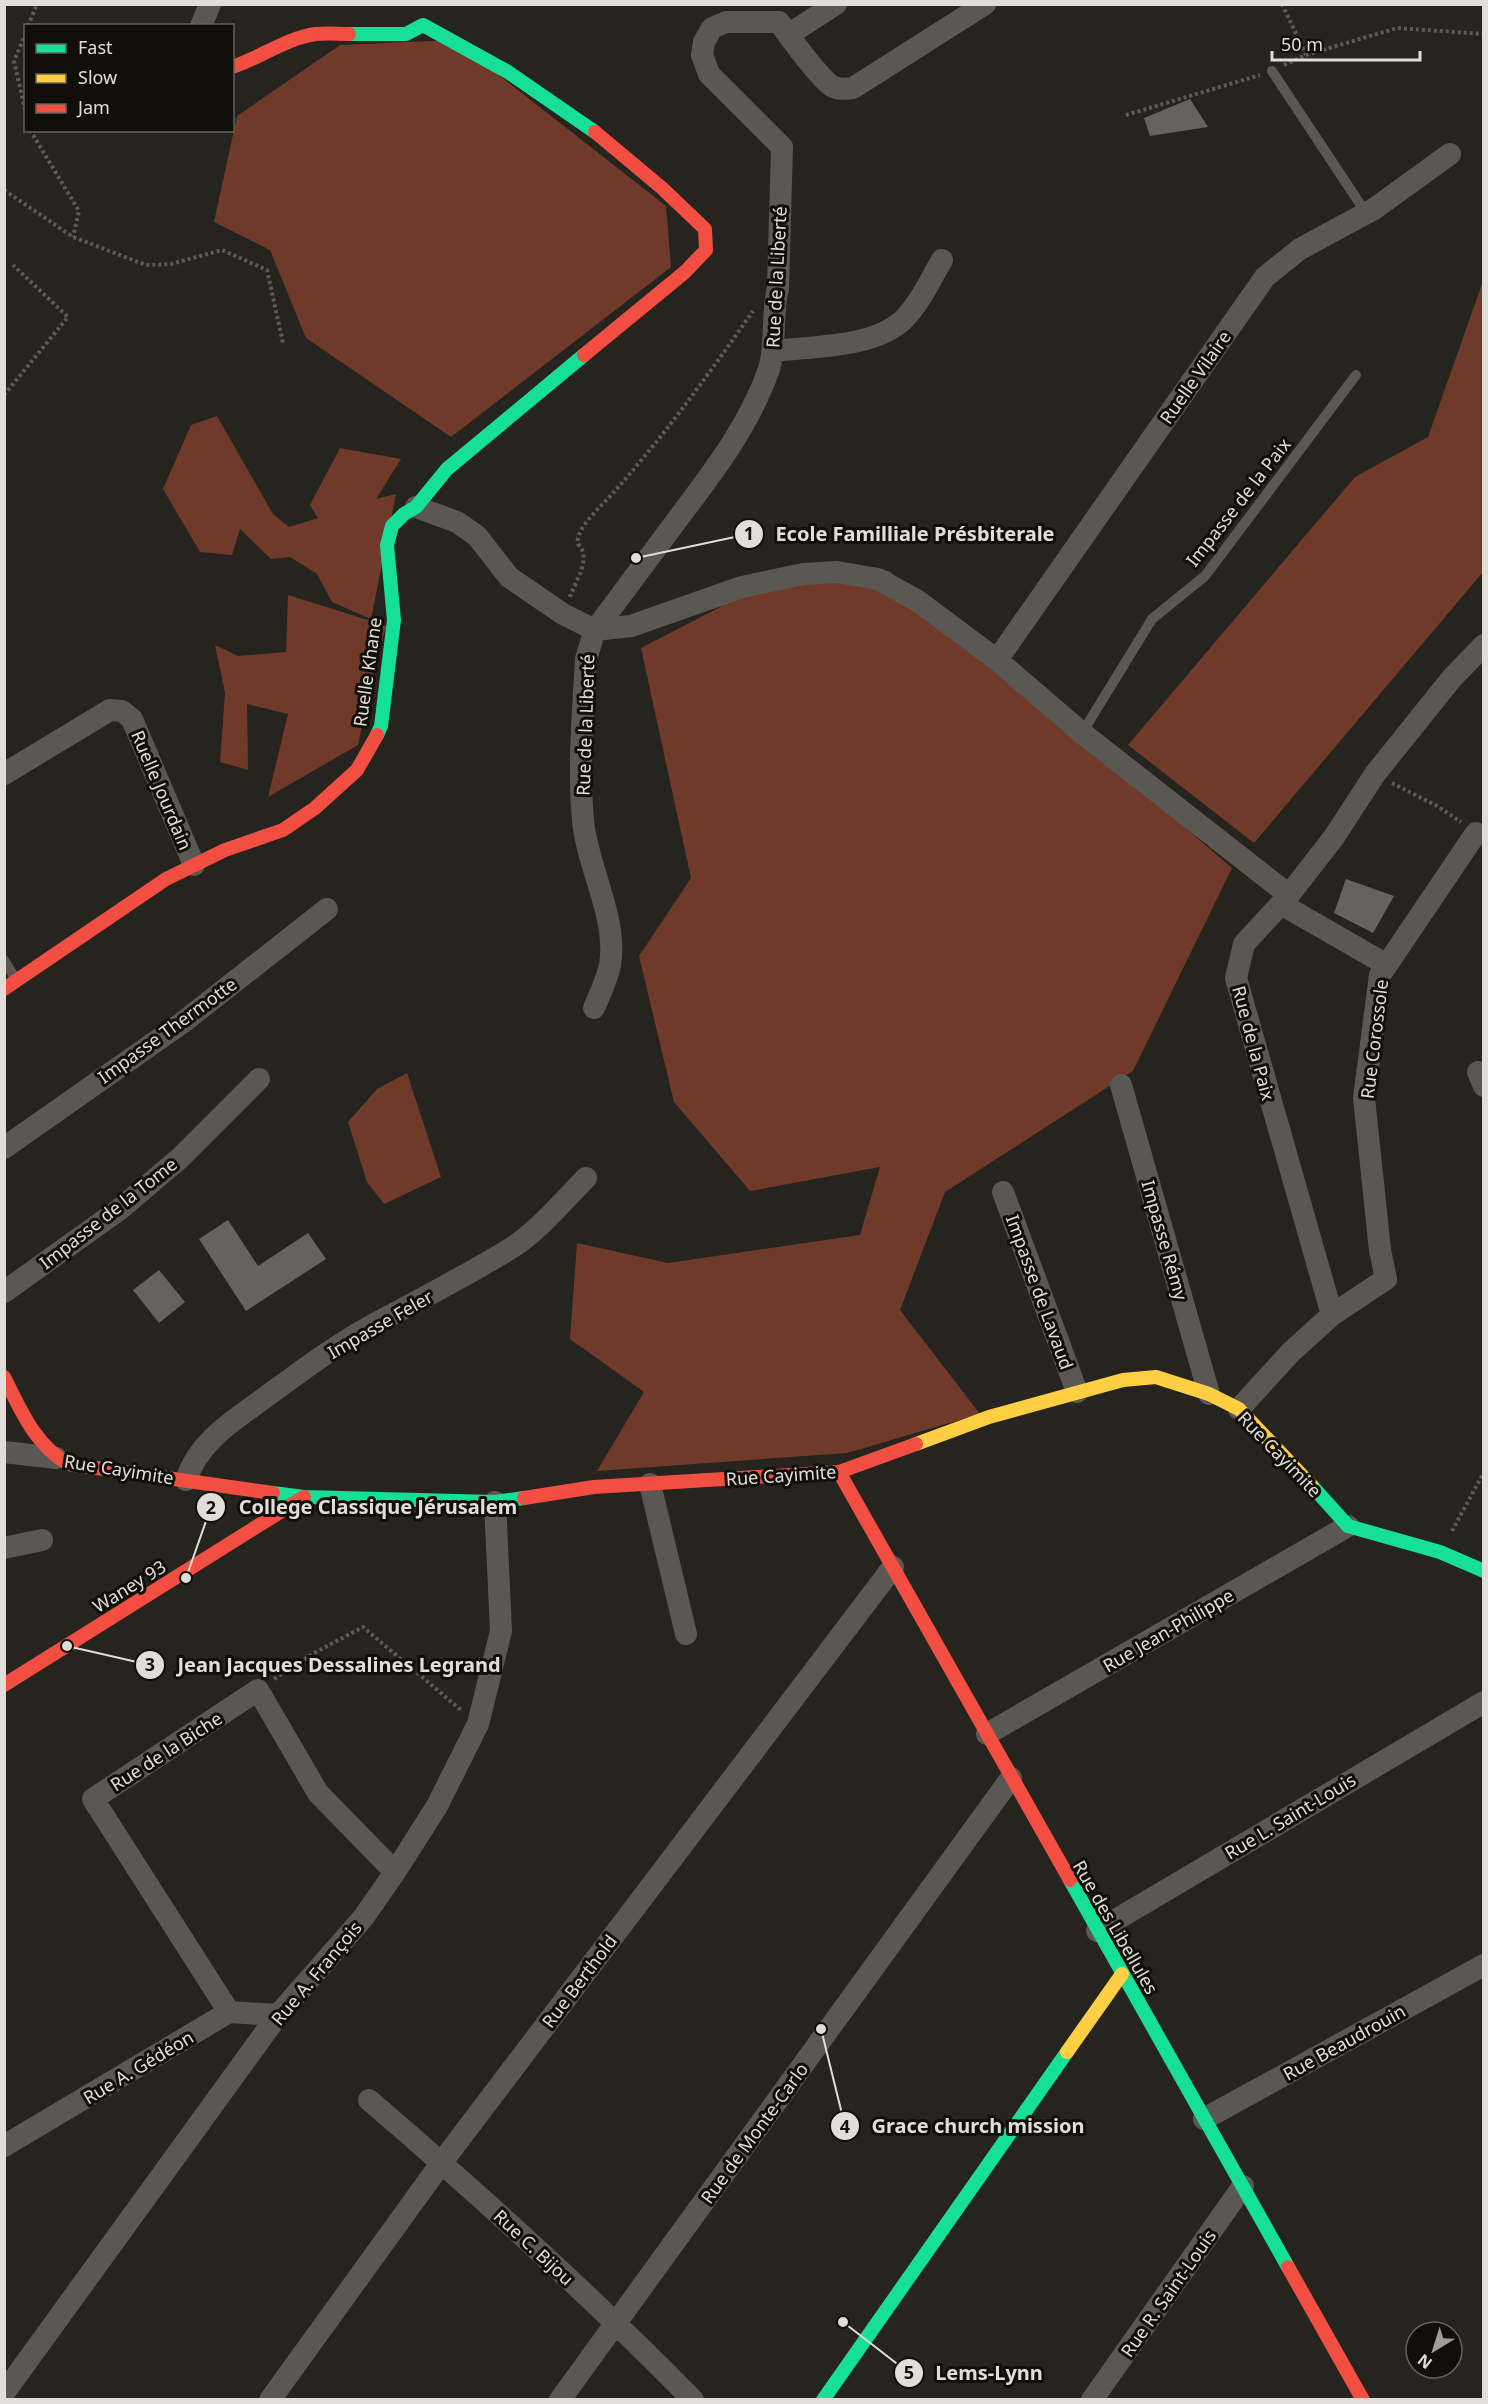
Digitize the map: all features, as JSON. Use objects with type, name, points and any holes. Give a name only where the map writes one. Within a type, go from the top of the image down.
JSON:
[{"type":"street","points":[[202,24],[210,4]]},
{"type":"street","points":[[788,35],[836,4]]},
{"type":"street","name":"Rue de la Liberté","points":[[594,1008],[606,979],[611,946],[608,921],[588,848],[581,792],[585,659],[595,630],[719,464],[749,415],[774,351],[782,147],[709,74],[702,55],[704,42],[712,28],[726,22],[779,22],[832,86],[842,90],[853,88],[986,4]]},
{"type":"street","points":[[234,66],[251,62],[288,42],[316,34],[406,34],[423,15]]},
{"type":"street","name":"Ruelle Khane","points":[[4,989],[166,879],[225,850],[283,830],[315,808],[357,770],[381,726],[394,620],[387,545],[392,526],[404,514],[416,507],[447,469],[698,261],[706,250],[705,228],[684,207],[588,126],[423,15]]},
{"type":"street","name":"Ruelle Vilaire","points":[[997,660],[1265,277],[1300,249],[1366,213],[1450,154]]},
{"type":"street","points":[[774,351],[848,343],[887,332],[903,320],[916,305],[942,260]]},
{"type":"street","points":[[416,507],[457,522],[477,536],[509,576],[563,614],[595,630],[631,626],[742,587],[803,574],[837,572],[878,579],[918,601],[997,660],[1082,733],[1285,899],[1387,965]]},
{"type":"street","name":"Rue de la Paix","points":[[1332,1315],[1236,978],[1244,944],[1285,899],[1334,837],[1375,774],[1452,678],[1484,645]]},
{"type":"street","name":"Ruelle Jourdain","points":[[4,774],[110,710],[122,711],[132,719],[194,865]]},
{"type":"street","name":"Rue Corossole","points":[[1332,1315],[1386,1279],[1380,1250],[1364,1098],[1380,975],[1480,834]]},
{"type":"street","name":"Impasse Thermotte","points":[[4,1148],[182,1023],[327,909]]},
{"type":"street","name":"Impasse de la Tome","points":[[4,1292],[120,1209],[180,1158],[259,1079]]},
{"type":"street","name":"Impasse Rémy","points":[[1121,1085],[1209,1394]]},
{"type":"street","name":"Impasse Feler","points":[[186,1480],[191,1463],[215,1434],[308,1366],[368,1328],[420,1302],[514,1246],[550,1215],[586,1178]]},
{"type":"street","name":"Impasse de Lavaud","points":[[1003,1192],[1077,1392]]},
{"type":"street","points":[[1239,1409],[1291,1352],[1332,1315]]},
{"type":"street","points":[[4,1377],[35,1436],[43,1448],[56,1458]]},
{"type":"street","name":"Rue Cayimite","points":[[4,1452],[56,1458],[68,1464],[304,1497],[495,1502],[594,1487],[839,1472],[989,1417],[1123,1380],[1156,1377],[1209,1394],[1239,1409],[1264,1433],[1348,1526]]},
{"type":"street","name":"Rue des Libellules","points":[[839,1472],[1363,2400]]},
{"type":"street","points":[[650,1484],[686,1634]]},
{"type":"street","name":"Waney 93","points":[[4,1685],[304,1497]]},
{"type":"street","name":"Rue A. François","points":[[4,2393],[278,2015],[363,1918],[437,1806],[478,1724],[501,1631],[495,1502]]},
{"type":"street","points":[[1348,1526],[1440,1552],[1484,1571]]},
{"type":"street","name":"Rue Jean-Philippe","points":[[987,1734],[1348,1526]]},
{"type":"street","points":[[4,1548],[42,1540]]},
{"type":"street","name":"Rue Berthold","points":[[270,2400],[442,2162],[893,1567]]},
{"type":"street","points":[[258,1690],[318,1793],[395,1872]]},
{"type":"street","name":"Rue de la Biche","points":[[229,2012],[93,1799],[258,1690]]},
{"type":"street","name":"Rue L. Saint-Louis","points":[[1097,1931],[1484,1702]]},
{"type":"street","name":"Rue de Monte-Carlo","points":[[560,2400],[1011,1778]]},
{"type":"street","name":"Rue Beaudrouin","points":[[1204,2119],[1484,1965]]},
{"type":"street","points":[[823,2400],[1122,1974]]},
{"type":"street","points":[[229,2012],[278,2015]]},
{"type":"street","name":"Rue A. Gédéon","points":[[4,2146],[229,2012]]},
{"type":"street","name":"Rue C. Bijou","points":[[369,2100],[442,2162],[616,2324],[693,2400]]},
{"type":"street","name":"Rue R. Saint-Louis","points":[[1092,2400],[1243,2186]]},
{"type":"lane","points":[[1272,71],[1366,213]]},
{"type":"lane","name":"Impasse de la Paix","points":[[1082,733],[1152,618],[1205,576],[1356,375]]},
{"type":"lane","points":[[4,960],[17,981]]},
{"type":"path","points":[[29,24],[37,4]]},
{"type":"path","points":[[1282,4],[1306,55]]},
{"type":"path","points":[[1126,115],[1272,71],[1306,55],[1397,28],[1484,34]]},
{"type":"path","points":[[24,38],[14,61],[24,105]]},
{"type":"path","points":[[31,132],[79,211],[73,237]]},
{"type":"path","points":[[4,190],[73,237],[146,265],[171,264],[222,250],[267,270],[283,343]]},
{"type":"path","points":[[4,395],[68,317],[13,266]]},
{"type":"path","points":[[563,614],[585,558],[577,537],[591,517],[644,457],[715,366],[758,303]]},
{"type":"path","points":[[1375,774],[1437,806],[1480,834]]},
{"type":"path","points":[[1440,1552],[1484,1472]]},
{"type":"path","points":[[258,1690],[314,1653],[363,1626],[478,1724]]},
{"type":"shaded area","points":[[454,40],[666,206],[671,267],[451,437],[306,338],[270,250],[214,222],[237,116],[340,45]]},
{"type":"shaded area","points":[[1483,281],[1483,572],[1254,843],[1128,745],[1355,477],[1428,437]]},
{"type":"shaded area","points":[[217,416],[273,514],[289,527],[318,518],[310,505],[340,448],[401,459],[376,499],[396,494],[371,619],[332,602],[317,574],[290,557],[271,559],[240,529],[232,555],[200,552],[163,489],[191,425]]},
{"type":"shaded area","points":[[889,571],[1232,868],[1133,1071],[945,1192],[900,1310],[980,1414],[847,1453],[597,1471],[644,1392],[570,1339],[577,1243],[668,1263],[860,1235],[880,1167],[750,1191],[674,1102],[639,956],[691,878],[641,648],[755,589]]},
{"type":"shaded area","points":[[288,595],[387,626],[377,652],[358,745],[268,797],[288,714],[247,704],[248,770],[220,762],[225,693],[215,645],[238,656],[286,652]]},
{"type":"shaded area","points":[[407,1073],[441,1177],[384,1204],[367,1182],[348,1122],[377,1089]]},
{"type":"building","points":[[1190,99],[1208,127],[1150,136],[1144,118]]},
{"type":"building","points":[[1346,879],[1394,896],[1373,933],[1334,913]]},
{"type":"building","points":[[228,1220],[258,1266],[308,1233],[326,1259],[246,1311],[199,1239]]},
{"type":"building","points":[[159,1270],[185,1302],[159,1323],[133,1290]]},
{"type":"traffic: fast","points":[[349,34],[406,34],[423,25],[508,72],[595,132]]},
{"type":"traffic: fast","points":[[377,735],[381,726],[394,620],[387,545],[392,526],[404,514],[416,507],[447,469],[584,355]]},
{"type":"traffic: fast","points":[[1312,1486],[1348,1526],[1440,1552],[1484,1571]]},
{"type":"traffic: fast","points":[[273,1493],[304,1497],[495,1502],[524,1498]]},
{"type":"traffic: fast","points":[[1070,1880],[1288,2267]]},
{"type":"traffic: fast","points":[[823,2400],[1067,2052]]},
{"type":"traffic: slow","points":[[916,1444],[989,1417],[1123,1380],[1156,1377],[1209,1394],[1239,1409],[1312,1486]]},
{"type":"traffic: slow","points":[[1067,2052],[1122,1974]]},
{"type":"traffic: jam","points":[[234,66],[305,36],[349,34]]},
{"type":"traffic: jam","points":[[584,355],[685,272],[706,250],[705,229],[662,188],[595,132]]},
{"type":"traffic: jam","points":[[4,989],[166,879],[225,850],[283,830],[315,808],[357,770],[377,735]]},
{"type":"traffic: jam","points":[[4,1377],[37,1436],[46,1447],[68,1464],[273,1493]]},
{"type":"traffic: jam","points":[[524,1498],[594,1487],[839,1472],[916,1444]]},
{"type":"traffic: jam","points":[[839,1472],[1070,1880]]},
{"type":"traffic: jam","points":[[4,1685],[304,1497]]},
{"type":"traffic: jam","points":[[1288,2267],[1363,2400]]},
{"type":"place","name":"Ecole Familliale Présbiterale","points":[[636,558]]},
{"type":"place","name":"College Classique Jérusalem","points":[[186,1578]]},
{"type":"place","name":"Jean Jacques Dessalines Legrand","points":[[67,1646]]},
{"type":"place","name":"Grace church mission","points":[[821,2029]]},
{"type":"place","name":"Lems-Lynn","points":[[843,2322]]}]
